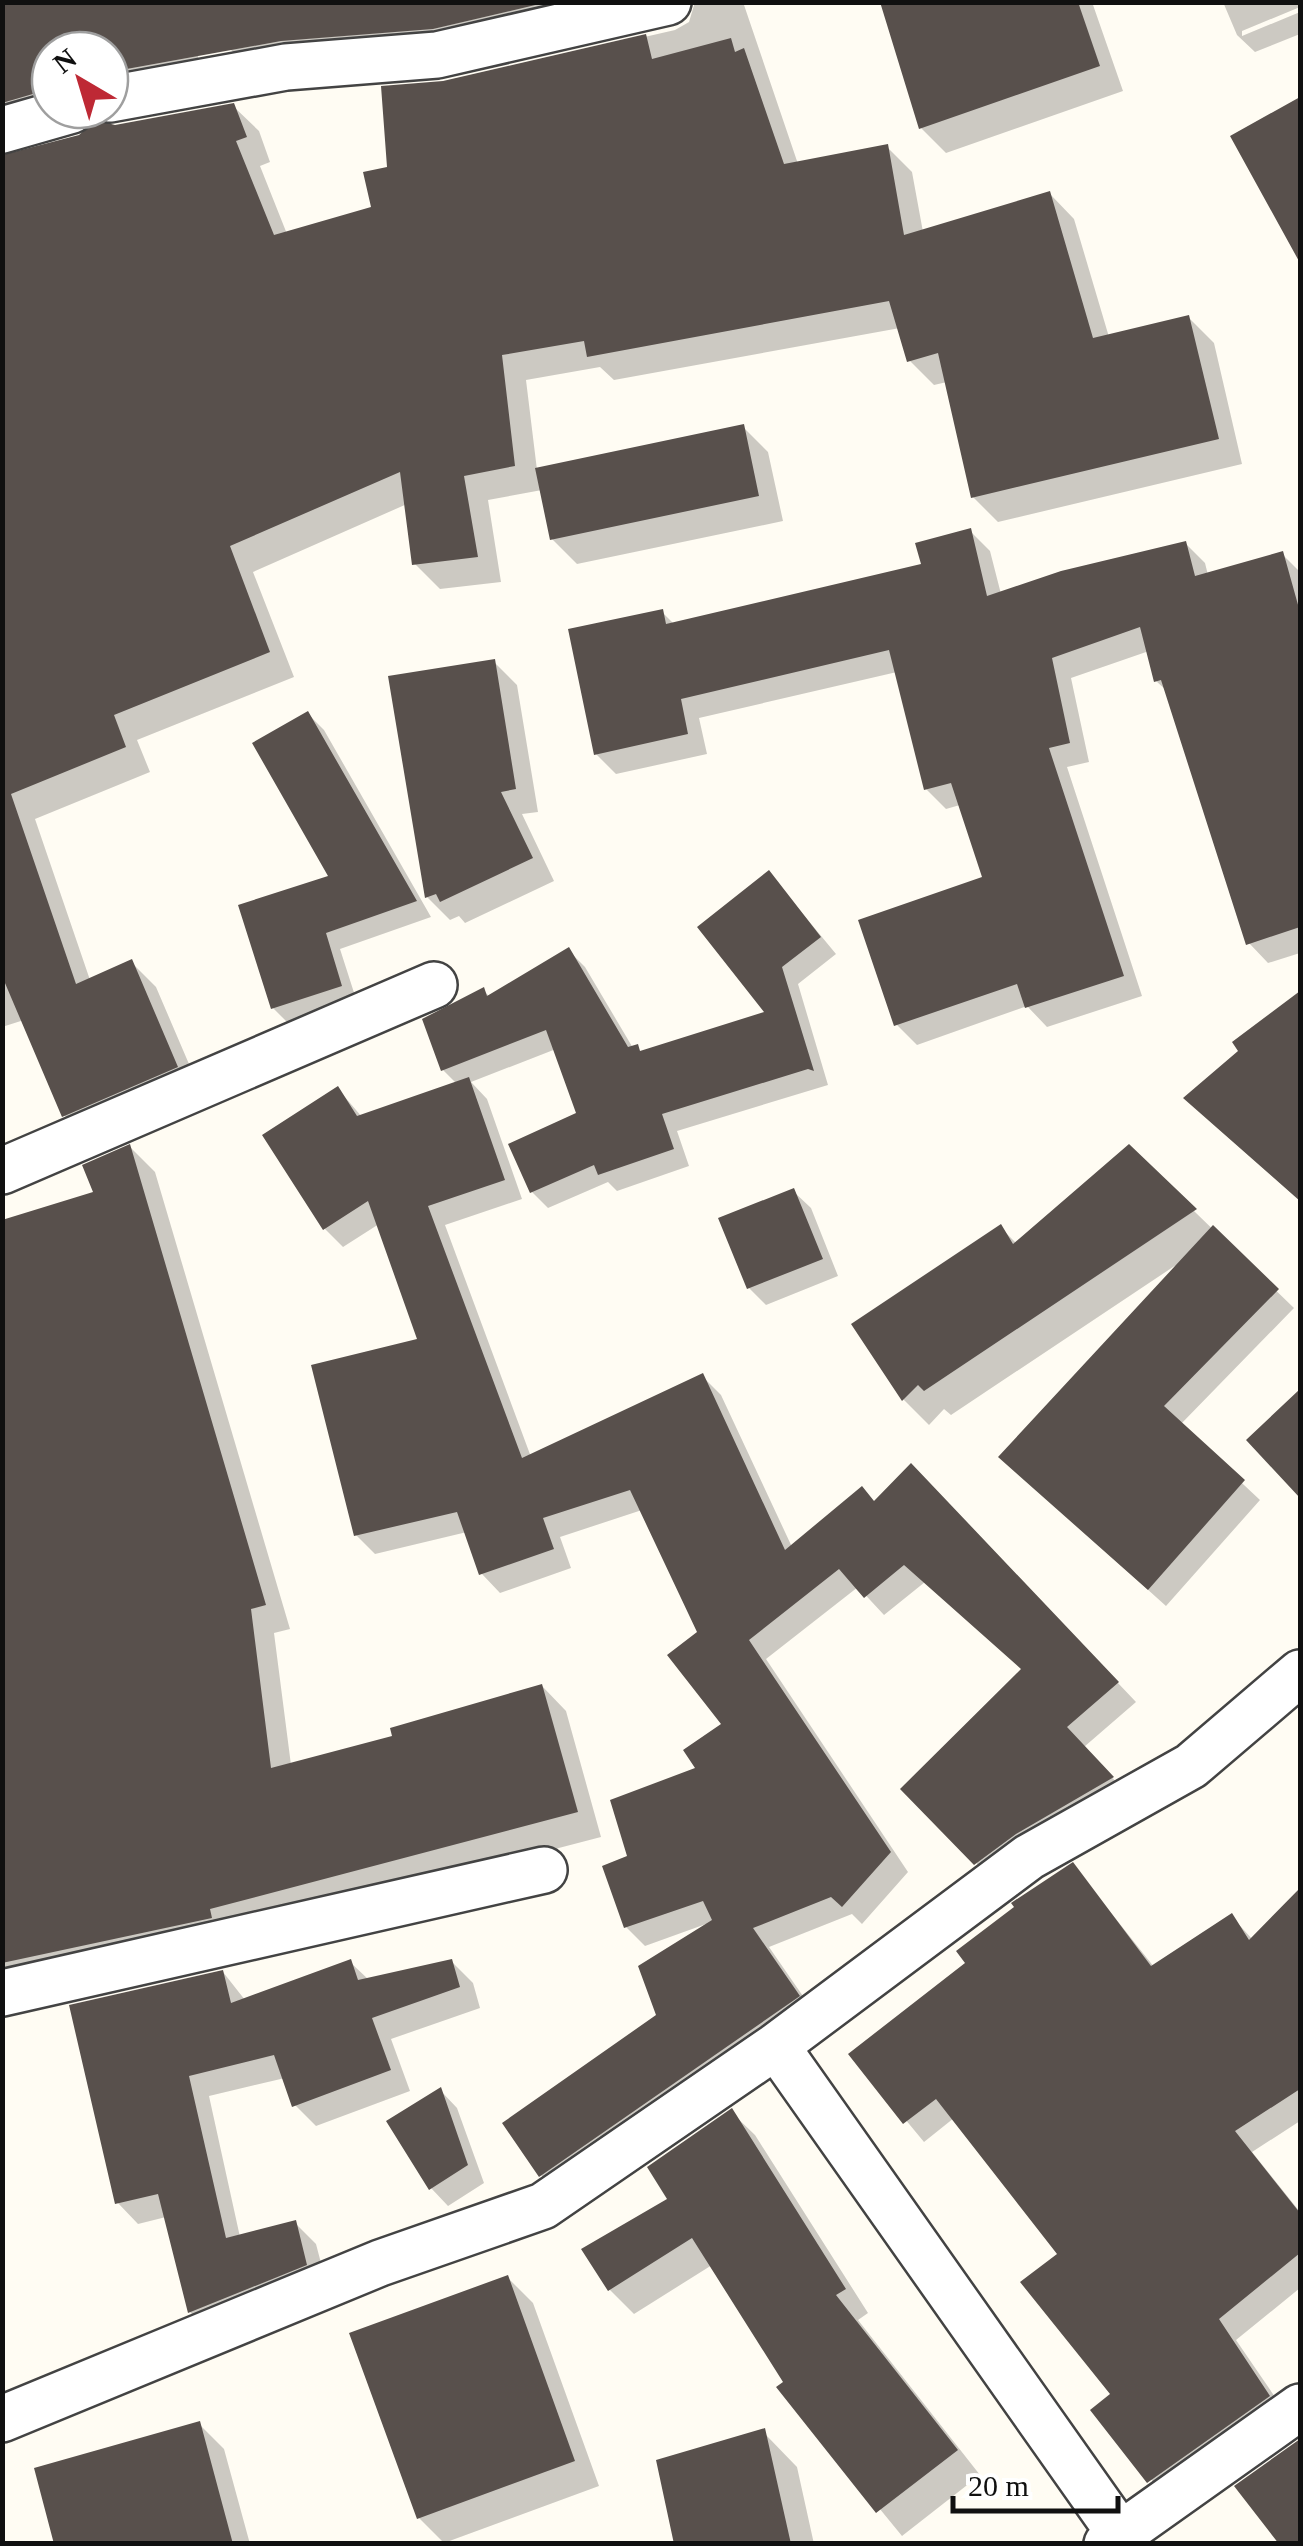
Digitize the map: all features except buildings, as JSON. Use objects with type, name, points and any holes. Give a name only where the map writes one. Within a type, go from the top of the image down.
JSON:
[{"type":"street","points":[[130,95],[286,67],[437,55],[668,2]]},
{"type":"street","points":[[2,130],[30,122]]},
{"type":"street","points":[[2,1171],[434,986]]},
{"type":"street","points":[[2,2419],[380,2263],[543,2206],[776,2046],[1029,1857],[1120,1802],[1191,1766],[1300,1673]]},
{"type":"street","points":[[2,1994],[544,1870]]},
{"type":"street","points":[[776,2046],[1113,2538],[1300,2407]]}]
